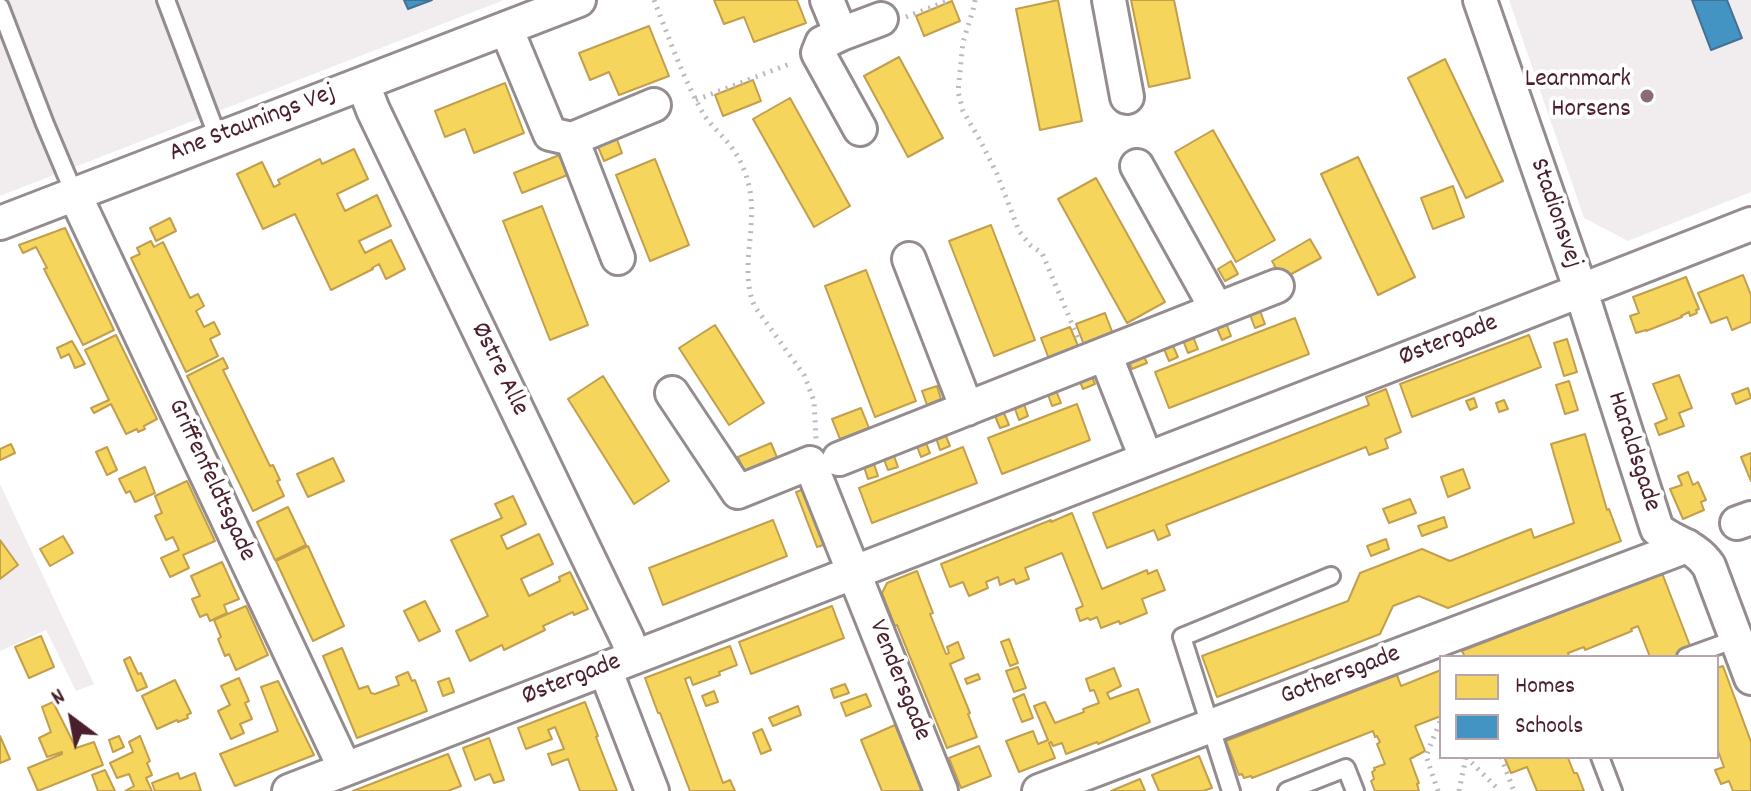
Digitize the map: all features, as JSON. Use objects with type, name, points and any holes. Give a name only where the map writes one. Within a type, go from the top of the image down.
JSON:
[{"type":"street","name":"Ane Staunings Vej","points":[[0,223],[579,0]]},
{"type":"street","points":[[827,0],[830,44],[860,129]]},
{"type":"street","points":[[1109,0],[1127,97]]},
{"type":"street","name":"Stadionsvej","points":[[1480,0],[1581,291]]},
{"type":"street","points":[[830,44],[881,19]]},
{"type":"street","points":[[506,28],[550,134],[572,139],[654,105]]},
{"type":"street","name":"Østre Alle","points":[[363,84],[627,638],[619,663],[652,791]]},
{"type":"street","points":[[572,139],[618,258]]},
{"type":"street","points":[[1137,166],[1217,310]]},
{"type":"street","name":"Griffenfeldtsgade","points":[[74,193],[345,769]]},
{"type":"street","name":"Østergade","points":[[289,791],[1751,224]]},
{"type":"street","points":[[909,259],[967,409]]},
{"type":"street","points":[[672,393],[738,492],[967,409],[1277,286]]},
{"type":"street","name":"Haraldsgade","points":[[1581,291],[1657,529],[1687,546],[1709,566],[1751,678]]},
{"type":"street","points":[[1096,358],[1146,458]]},
{"type":"street","points":[[825,461],[854,571]]},
{"type":"street","name":"Gothersgade","points":[[1039,791],[1687,546]]},
{"type":"street","name":"Vendersgade","points":[[854,571],[941,791]]},
{"type":"lane","points":[[166,0],[218,138]]},
{"type":"lane","points":[[0,7],[74,193]]},
{"type":"lane","points":[[1231,791],[1182,637],[1331,576]]},
{"type":"lane","points":[[1692,655],[1736,639]]},
{"type":"lane","points":[[1601,759],[1613,791]]},
{"type":"lane","points":[[1287,791],[1346,768],[1355,791]]},
{"type":"path","points":[[654,0],[696,100],[707,119],[736,154],[747,179],[752,202],[747,275],[749,294],[804,375],[814,401],[816,442],[825,461]]},
{"type":"path","points":[[881,19],[906,18],[950,0]]},
{"type":"path","points":[[975,0],[963,42],[958,92],[963,111],[997,174],[1019,231],[1030,245],[1042,253],[1072,322],[1096,358]]},
{"type":"path","points":[[696,100],[830,44]]},
{"type":"path","points":[[1438,791],[1426,756],[1439,724]]},
{"type":"path","points":[[1459,791],[1466,759]]},
{"type":"path","points":[[1468,759],[1500,791]]},
{"type":"path","points":[[1502,759],[1514,791]]},
{"type":"shaded area","points":[[0,0],[504,0],[0,196]]},
{"type":"shaded area","name":"Learnmark Horsens","points":[[1509,0],[1751,0],[1751,192],[1628,241],[1584,218]]},
{"type":"shaded area","points":[[0,484],[94,684],[76,691],[46,630],[0,651]]},
{"type":"building: Homes","points":[[714,0],[797,0],[806,23],[754,42],[744,17],[724,24]]},
{"type":"building: Homes","points":[[1058,0],[1082,121],[1040,130],[1016,9]]},
{"type":"building: Homes","points":[[1131,0],[1174,0],[1190,78],[1149,87]]},
{"type":"building: Homes","points":[[952,1],[960,21],[924,36],[916,16]]},
{"type":"building: Homes","points":[[649,26],[669,76],[619,95],[609,72],[590,80],[579,53]]},
{"type":"building: Homes","points":[[899,57],[943,138],[908,157],[864,76]]},
{"type":"building: Homes","points":[[1445,59],[1503,181],[1466,198],[1408,78]]},
{"type":"building: Homes","points":[[753,80],[761,101],[723,116],[715,95]]},
{"type":"building: Homes","points":[[505,83],[524,133],[474,153],[465,129],[445,137],[435,111]]},
{"type":"building: Homes","points":[[790,98],[850,206],[814,227],[753,119]]},
{"type":"building: Homes","points":[[1213,130],[1275,240],[1236,262],[1175,152]]},
{"type":"building: Homes","points":[[615,134],[622,153],[604,161],[596,142]]},
{"type":"building: Homes","points":[[354,149],[368,179],[337,194],[345,211],[377,195],[391,226],[359,241],[365,253],[391,240],[405,269],[386,279],[379,264],[331,290],[295,214],[263,229],[237,174],[262,162],[274,187],[280,184],[278,180],[320,159],[322,164]]},
{"type":"building: Homes","points":[[562,154],[570,174],[522,193],[514,173]]},
{"type":"building: Homes","points":[[1358,157],[1415,277],[1378,295],[1321,174]]},
{"type":"building: Homes","points":[[655,159],[689,245],[650,261],[616,175]]},
{"type":"building: Homes","points":[[1096,178],[1165,302],[1127,323],[1058,199]]},
{"type":"building: Homes","points":[[1453,186],[1464,217],[1433,229],[1421,198]]},
{"type":"building: Homes","points":[[542,206],[588,325],[550,340],[503,221]]},
{"type":"building: Homes","points":[[170,218],[176,231],[156,241],[150,228]]},
{"type":"building: Homes","points":[[991,225],[1035,340],[994,356],[949,241]]},
{"type":"building: Homes","points":[[65,228],[114,330],[83,345],[36,247],[23,253],[19,245]]},
{"type":"building: Homes","points":[[1310,239],[1321,258],[1282,279],[1272,261]]},
{"type":"building: Homes","points":[[151,241],[154,247],[163,242],[190,298],[198,294],[204,306],[196,311],[204,327],[214,322],[220,334],[210,339],[218,356],[186,372],[131,258],[140,254],[137,248]]},
{"type":"building: Homes","points":[[1231,261],[1238,274],[1225,281],[1218,269]]},
{"type":"building: Homes","points":[[866,270],[916,401],[875,417],[825,286]]},
{"type":"building: Homes","points":[[1743,275],[1751,295],[1751,322],[1732,330],[1727,317],[1711,323],[1698,293]]},
{"type":"building: Homes","points":[[1686,277],[1699,309],[1697,313],[1690,316],[1689,312],[1636,333],[1630,316],[1639,313],[1633,297]]},
{"type":"building: Homes","points":[[1257,303],[1265,324],[1255,328],[1247,307]]},
{"type":"building: Homes","points":[[1105,313],[1113,334],[1084,345],[1076,324]]},
{"type":"building: Homes","points":[[1223,315],[1231,336],[1222,340],[1213,319]]},
{"type":"building: Homes","points":[[1295,318],[1309,354],[1169,408],[1155,372]]},
{"type":"building: Homes","points":[[715,325],[764,403],[729,425],[679,348]]},
{"type":"building: Homes","points":[[1070,327],[1079,348],[1049,359],[1041,338]]},
{"type":"building: Homes","points":[[1190,329],[1198,349],[1188,353],[1180,333]]},
{"type":"building: Homes","points":[[116,335],[157,419],[144,426],[145,429],[126,434],[111,404],[94,413],[91,408],[109,400],[85,350]]},
{"type":"building: Homes","points":[[1529,335],[1541,367],[1412,417],[1400,384]]},
{"type":"building: Homes","points":[[1567,339],[1577,372],[1564,376],[1554,343]]},
{"type":"building: Homes","points":[[72,341],[85,364],[75,368],[69,354],[61,358],[57,348]]},
{"type":"building: Homes","points":[[1173,346],[1178,357],[1169,361],[1164,349]]},
{"type":"building: Homes","points":[[1141,350],[1147,363],[1132,369],[1127,356]]},
{"type":"building: Homes","points":[[223,358],[228,368],[223,370],[270,466],[273,465],[284,496],[253,511],[187,376]]},
{"type":"building: Homes","points":[[1089,370],[1095,384],[1083,389],[1077,375]]},
{"type":"building: Homes","points":[[1679,375],[1692,408],[1679,413],[1684,426],[1659,435],[1655,424],[1667,419],[1653,384]]},
{"type":"building: Homes","points":[[603,376],[669,481],[634,504],[568,399]]},
{"type":"building: Homes","points":[[1569,381],[1578,410],[1565,414],[1556,385]]},
{"type":"building: Homes","points":[[1053,383],[1061,403],[1052,406],[1045,386]]},
{"type":"building: Homes","points":[[937,386],[941,399],[927,405],[922,391]]},
{"type":"building: Homes","points":[[1748,388],[1751,398],[1736,404],[1732,394]]},
{"type":"building: Homes","points":[[1386,389],[1401,432],[1385,439],[1388,448],[1369,455],[1366,447],[1166,525],[1170,535],[1158,540],[1154,530],[1107,548],[1093,513],[1369,405],[1366,397]]},
{"type":"building: Homes","points":[[1021,395],[1028,416],[1019,420],[1011,398]]},
{"type":"building: Homes","points":[[1474,398],[1477,407],[1470,410],[1466,401]]},
{"type":"building: Homes","points":[[1504,400],[1508,409],[1499,412],[1496,403]]},
{"type":"building: Homes","points":[[1077,404],[1090,440],[1002,474],[988,438]]},
{"type":"building: Homes","points":[[861,408],[869,428],[840,439],[832,419]]},
{"type":"building: Homes","points":[[1004,413],[1009,425],[1000,428],[995,416]]},
{"type":"building: Homes","points":[[922,433],[930,453],[921,457],[913,436]]},
{"type":"building: Homes","points":[[945,434],[950,446],[940,450],[936,438]]},
{"type":"building: Homes","points":[[1585,434],[1607,510],[1621,541],[1448,608],[1419,596],[1393,606],[1380,634],[1217,697],[1202,656],[1348,601],[1360,573],[1422,549],[1450,561],[1531,529],[1534,538],[1574,523],[1551,444]]},
{"type":"building: Homes","points":[[771,443],[779,462],[746,476],[738,457]]},
{"type":"building: Homes","points":[[11,444],[15,453],[0,460],[0,449]]},
{"type":"building: Homes","points":[[890,445],[898,467],[888,470],[880,449]]},
{"type":"building: Homes","points":[[107,447],[117,470],[107,475],[96,452]]},
{"type":"building: Homes","points":[[963,447],[977,483],[872,523],[859,488]]},
{"type":"building: Homes","points":[[1751,453],[1751,481],[1741,457]]},
{"type":"building: Homes","points":[[333,458],[344,481],[308,497],[297,474]]},
{"type":"building: Homes","points":[[874,464],[878,476],[868,479],[864,467]]},
{"type":"building: Homes","points":[[145,467],[155,493],[135,502],[119,479]]},
{"type":"building: Homes","points":[[1463,469],[1470,488],[1448,497],[1441,477]]},
{"type":"building: Homes","points":[[1688,472],[1693,485],[1698,482],[1706,500],[1701,502],[1704,510],[1683,519],[1670,489],[1682,485],[1678,476]]},
{"type":"building: Homes","points":[[187,481],[215,541],[183,555],[189,568],[170,577],[161,558],[179,550],[173,537],[166,540],[155,516],[162,513],[155,496]]},
{"type":"building: Homes","points":[[808,488],[829,543],[817,547],[796,492]]},
{"type":"building: Homes","points":[[513,496],[526,524],[501,536],[507,549],[539,534],[553,564],[521,579],[529,596],[560,581],[559,577],[570,572],[588,609],[574,615],[573,612],[543,626],[545,630],[504,650],[502,645],[470,661],[456,631],[488,616],[451,540],[502,518],[495,504]]},
{"type":"building: Homes","points":[[1410,499],[1416,513],[1389,523],[1383,509]]},
{"type":"building: Homes","points":[[288,507],[306,545],[275,560],[257,522]]},
{"type":"building: Homes","points":[[1072,513],[1102,589],[1147,570],[1148,574],[1157,570],[1165,590],[1142,599],[1147,613],[1101,628],[1097,617],[1080,621],[1076,609],[1083,606],[1062,553],[1025,568],[1029,579],[1016,584],[1014,579],[1000,585],[998,577],[986,582],[988,588],[969,596],[963,582],[950,587],[941,564]]},
{"type":"building: Homes","points":[[1444,517],[1447,527],[1422,536],[1418,526]]},
{"type":"building: Homes","points":[[773,520],[787,556],[663,605],[649,568]]},
{"type":"building: Homes","points":[[63,536],[73,553],[50,566],[40,549]]},
{"type":"building: Homes","points":[[1386,539],[1389,549],[1371,556],[1367,546]]},
{"type":"building: Homes","points":[[0,540],[18,565],[0,579]]},
{"type":"building: Homes","points":[[308,546],[344,626],[313,641],[276,561]]},
{"type":"building: Homes","points":[[222,562],[239,599],[224,605],[227,613],[210,621],[207,614],[200,617],[192,599],[200,596],[191,576]]},
{"type":"building: Homes","points":[[917,571],[946,654],[949,653],[947,647],[958,642],[964,658],[950,664],[977,737],[947,748],[882,593],[887,583]]},
{"type":"building: Homes","points":[[1662,573],[1692,651],[1681,655],[1649,655],[1638,626],[1569,655],[1464,655],[1462,651]]},
{"type":"building: Homes","points":[[425,601],[440,631],[419,641],[404,611]]},
{"type":"building: Homes","points":[[246,606],[268,655],[236,670],[229,654],[225,656],[214,620]]},
{"type":"building: Homes","points":[[832,606],[844,638],[751,674],[739,642]]},
{"type":"building: Homes","points":[[41,636],[54,667],[29,678],[15,647]]},
{"type":"building: Homes","points":[[1009,639],[1018,663],[1010,666],[1001,642]]},
{"type":"building: Homes","points":[[730,646],[737,665],[693,685],[690,677],[685,679],[723,783],[730,780],[735,791],[690,791],[645,678]]},
{"type":"building: Homes","points":[[342,648],[359,689],[368,686],[375,694],[399,685],[396,677],[408,672],[412,681],[415,680],[427,711],[357,738],[323,656]]},
{"type":"building: Homes","points":[[130,657],[147,687],[137,691],[124,660]]},
{"type":"building: Homes","points":[[1723,666],[1751,742],[1751,791],[1733,791],[1729,781],[1721,784],[1715,770],[1724,767],[1719,753],[1719,667]]},
{"type":"building: Homes","points":[[1018,667],[1026,688],[1014,692],[1006,671]]},
{"type":"building: Homes","points":[[1114,668],[1121,686],[1107,693],[1110,699],[1138,689],[1150,722],[1066,754],[1062,743],[1053,746],[1051,742],[1055,758],[1019,772],[1006,741],[1033,731],[1038,744],[1048,740],[1034,706],[1045,702],[1055,723],[1084,712],[1083,709],[1099,703],[1086,679]]},
{"type":"building: Homes","points":[[1439,671],[1439,717],[1415,726],[1425,751],[1410,759],[1419,791],[1375,791],[1372,772],[1385,764],[1377,744],[1380,742],[1373,731],[1252,778],[1239,775],[1226,741],[1397,675],[1401,686]]},
{"type":"building: Homes","points":[[978,674],[980,679],[967,684],[965,679]]},
{"type":"building: Homes","points":[[239,678],[249,701],[245,703],[252,719],[240,724],[244,733],[231,739],[218,711],[230,705],[221,686]]},
{"type":"building: Homes","points":[[449,678],[454,692],[443,696],[438,682]]},
{"type":"building: Homes","points":[[175,680],[191,713],[187,715],[188,718],[157,729],[142,696]]},
{"type":"building: Homes","points":[[278,681],[314,755],[235,786],[220,754],[278,731],[261,687]]},
{"type":"building: Homes","points":[[845,684],[849,693],[834,698],[831,689]]},
{"type":"building: Homes","points":[[714,691],[718,702],[706,706],[702,696]]},
{"type":"building: Homes","points":[[866,694],[871,706],[846,716],[841,703]]},
{"type":"building: Homes","points":[[1024,694],[1033,718],[1022,722],[1013,699]]},
{"type":"building: Homes","points":[[53,702],[76,748],[94,742],[103,765],[38,791],[28,768],[62,754],[47,757],[39,738],[51,732],[42,707]]},
{"type":"building: Homes","points":[[585,702],[617,791],[580,791],[568,759],[552,765],[548,754],[564,749],[555,727],[548,730],[552,739],[526,749],[518,728]]},
{"type":"building: Homes","points":[[798,706],[801,715],[773,726],[769,718]]},
{"type":"building: Homes","points":[[895,725],[922,789],[919,791],[882,791],[861,740]]},
{"type":"building: Homes","points":[[762,729],[771,750],[761,754],[753,733]]},
{"type":"building: Homes","points":[[0,736],[10,759],[0,763]]},
{"type":"building: Homes","points":[[119,736],[124,747],[113,752],[109,740]]},
{"type":"building: Homes","points":[[140,736],[150,761],[147,763],[152,775],[146,778],[152,791],[125,791],[134,786],[129,774],[117,778],[110,763],[133,752],[129,742]]},
{"type":"building: Homes","points":[[489,738],[504,780],[494,783],[490,774],[475,780],[463,748]]},
{"type":"building: Homes","points":[[979,746],[991,776],[961,788],[949,758]]},
{"type":"building: Homes","points":[[448,754],[461,786],[448,791],[353,791]]},
{"type":"building: Homes","points":[[1199,756],[1212,788],[1203,791],[1159,791],[1152,775]]},
{"type":"building: Homes","points":[[1505,759],[1568,759],[1584,791],[1537,791],[1527,767],[1511,773]]},
{"type":"building: Homes","points":[[105,770],[115,791],[98,791],[92,775]]},
{"type":"building: Homes","points":[[178,773],[180,779],[195,773],[201,791],[155,791],[152,783]]},
{"type":"building: Homes","points":[[1140,779],[1145,791],[1111,791]]},
{"type":"building: Schools","points":[[404,0],[432,0],[408,9]]},
{"type":"building: Schools","points":[[1692,0],[1727,0],[1742,38],[1711,50]]},
{"type":"place","name":"Learnmark Horsens","points":[[1647,96]]}]
